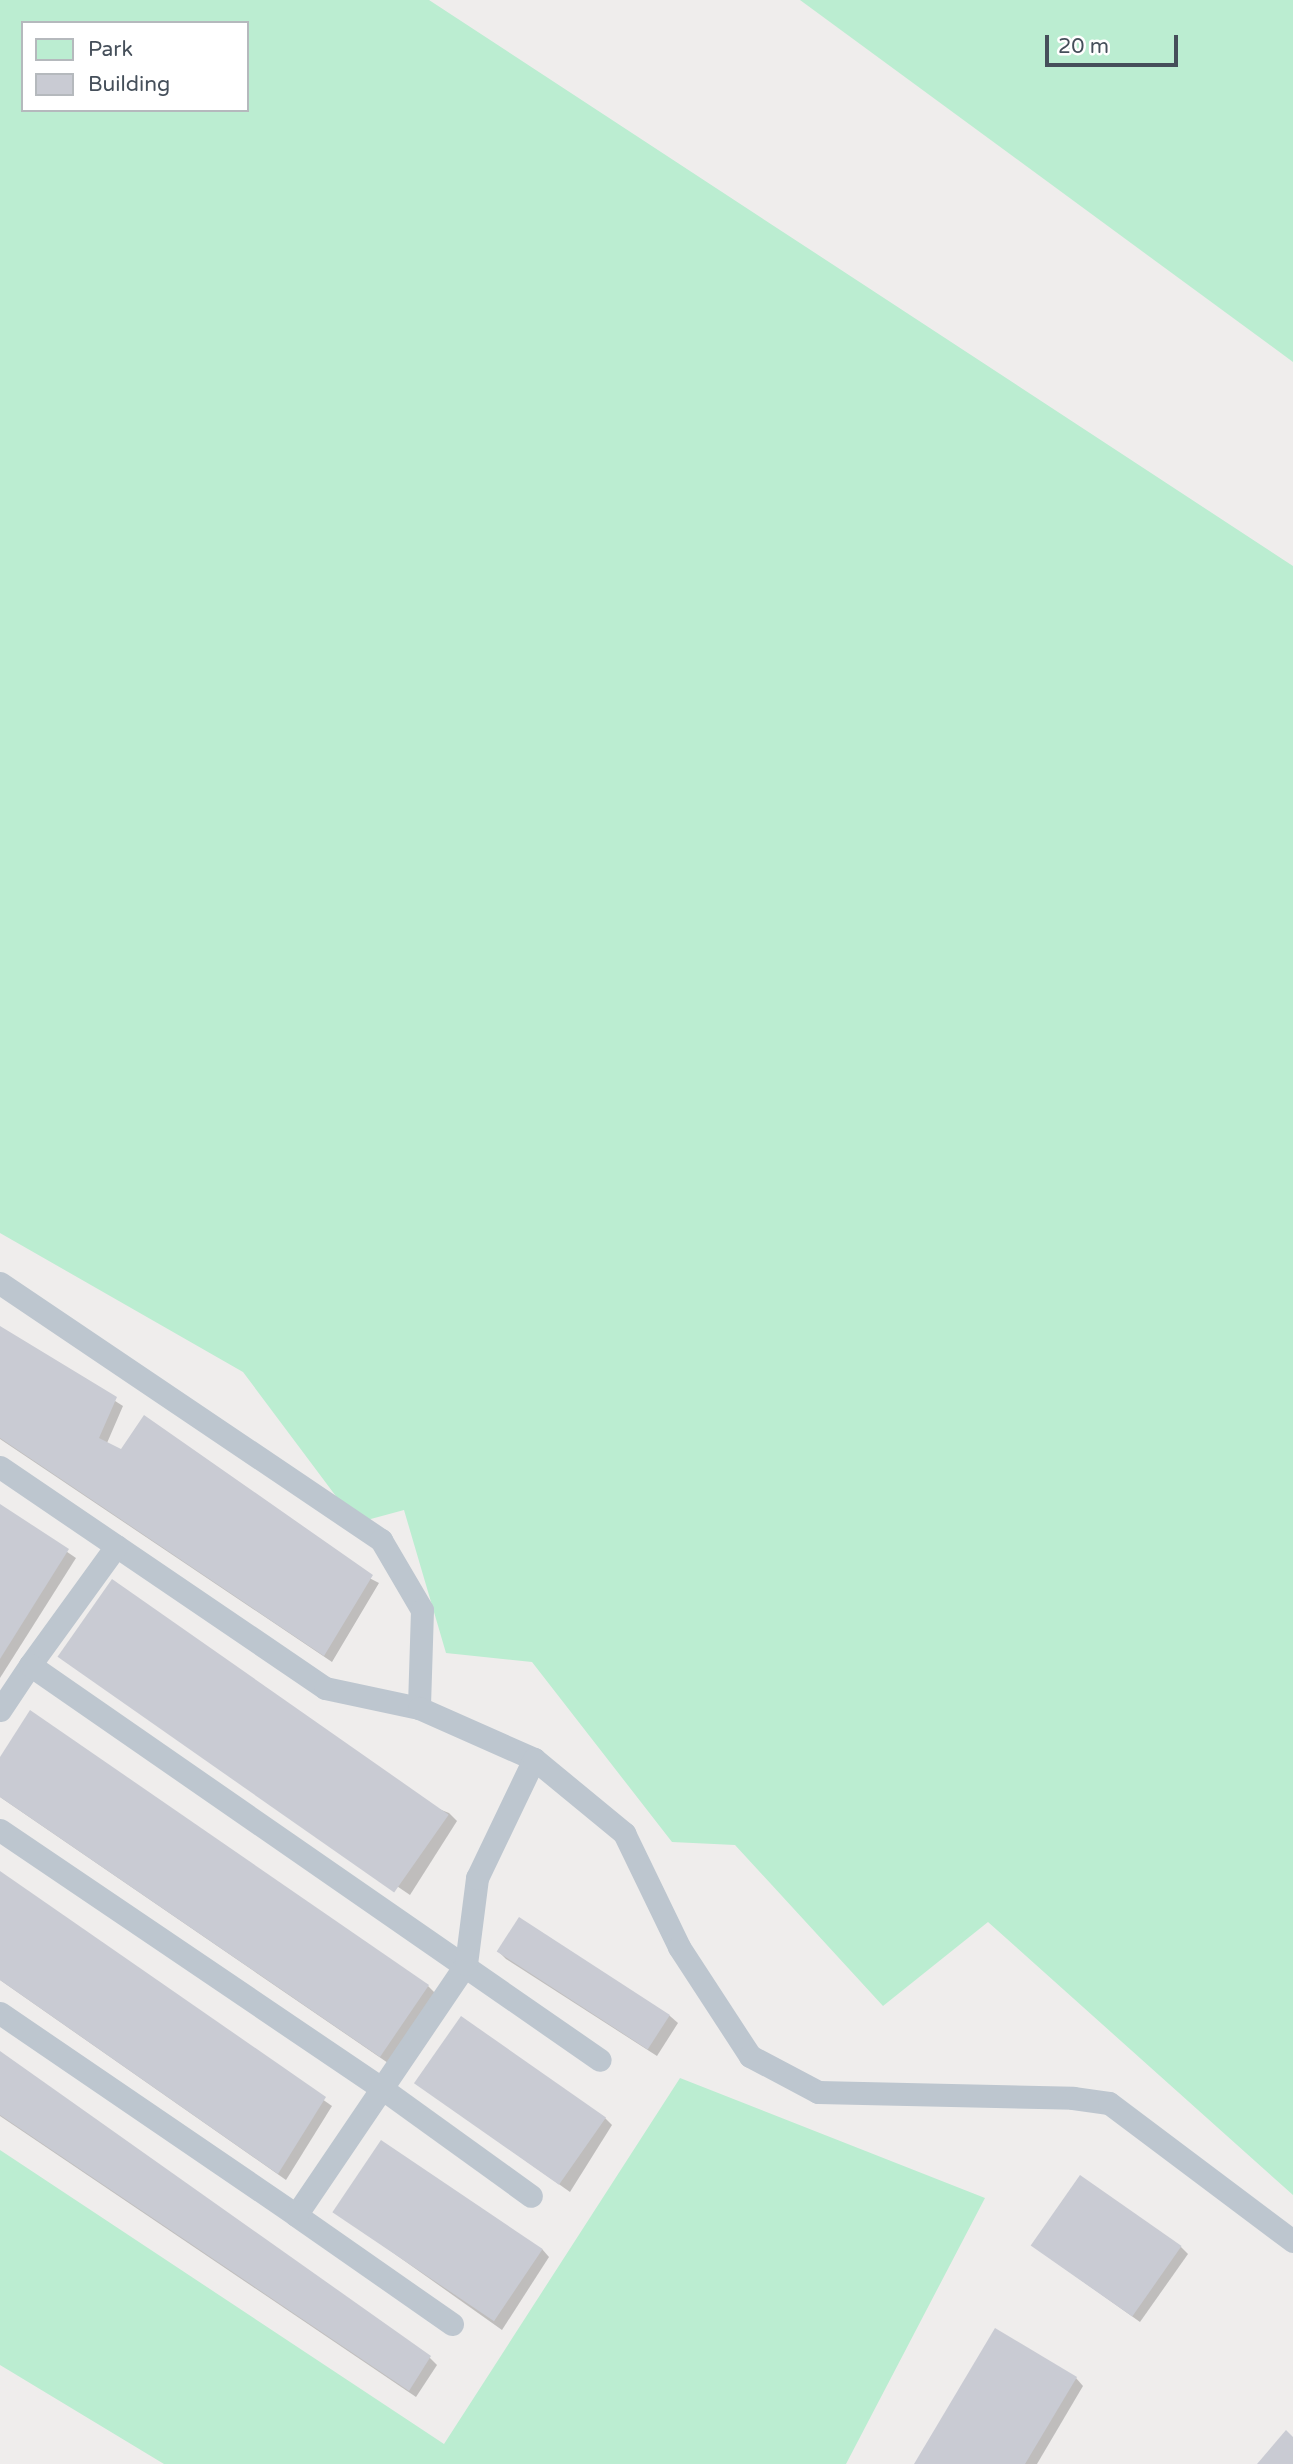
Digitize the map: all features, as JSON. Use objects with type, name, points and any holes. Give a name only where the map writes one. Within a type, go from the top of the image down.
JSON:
[{"type":"lane","points":[[0,1283],[381,1540],[422,1609],[419,1708]]},
{"type":"lane","points":[[0,1467],[325,1688],[419,1708],[534,1759],[624,1833],[679,1947],[750,2056],[818,2092],[1073,2098],[1109,2103],[1293,2241]]},
{"type":"lane","points":[[0,1710],[116,1546]]},
{"type":"lane","points":[[30,1665],[466,1964],[600,2060]]},
{"type":"lane","points":[[296,2215],[380,2087],[466,1964],[477,1878],[534,1759]]},
{"type":"lane","points":[[0,1830],[380,2087],[531,2196]]},
{"type":"lane","points":[[0,2013],[452,2324]]},
{"type":"green space","points":[[0,0],[429,0],[1293,566],[1293,2195],[988,1922],[883,2006],[735,1845],[672,1842],[532,1662],[446,1653],[404,1510],[356,1523],[243,1372],[0,1233]]},
{"type":"green space","points":[[800,0],[1293,0],[1293,362]]},
{"type":"green space","points":[[680,2078],[985,2198],[846,2464],[164,2464],[0,2365],[0,2150],[444,2444]]},
{"type":"building","points":[[0,1326],[117,1397],[99,1438],[121,1449],[144,1415],[373,1575],[324,1656],[0,1438]]},
{"type":"building","points":[[0,1504],[69,1549],[0,1659]]},
{"type":"building","points":[[112,1579],[449,1815],[394,1893],[58,1657]]},
{"type":"building","points":[[30,1710],[429,1985],[380,2057],[0,1797],[0,1757]]},
{"type":"building","points":[[0,1871],[326,2097],[278,2174],[0,1980]]},
{"type":"building","points":[[519,1917],[670,2015],[648,2049],[497,1951]]},
{"type":"building","points":[[461,2016],[606,2118],[559,2185],[414,2083]]},
{"type":"building","points":[[0,2051],[431,2356],[409,2391],[0,2115]]},
{"type":"building","points":[[381,2140],[543,2249],[494,2321],[332,2212]]},
{"type":"building","points":[[1080,2175],[1182,2246],[1132,2317],[1031,2245]]},
{"type":"building","points":[[995,2328],[1077,2377],[1025,2464],[914,2464]]},
{"type":"building","points":[[1286,2430],[1293,2437],[1293,2464],[1257,2464]]}]
